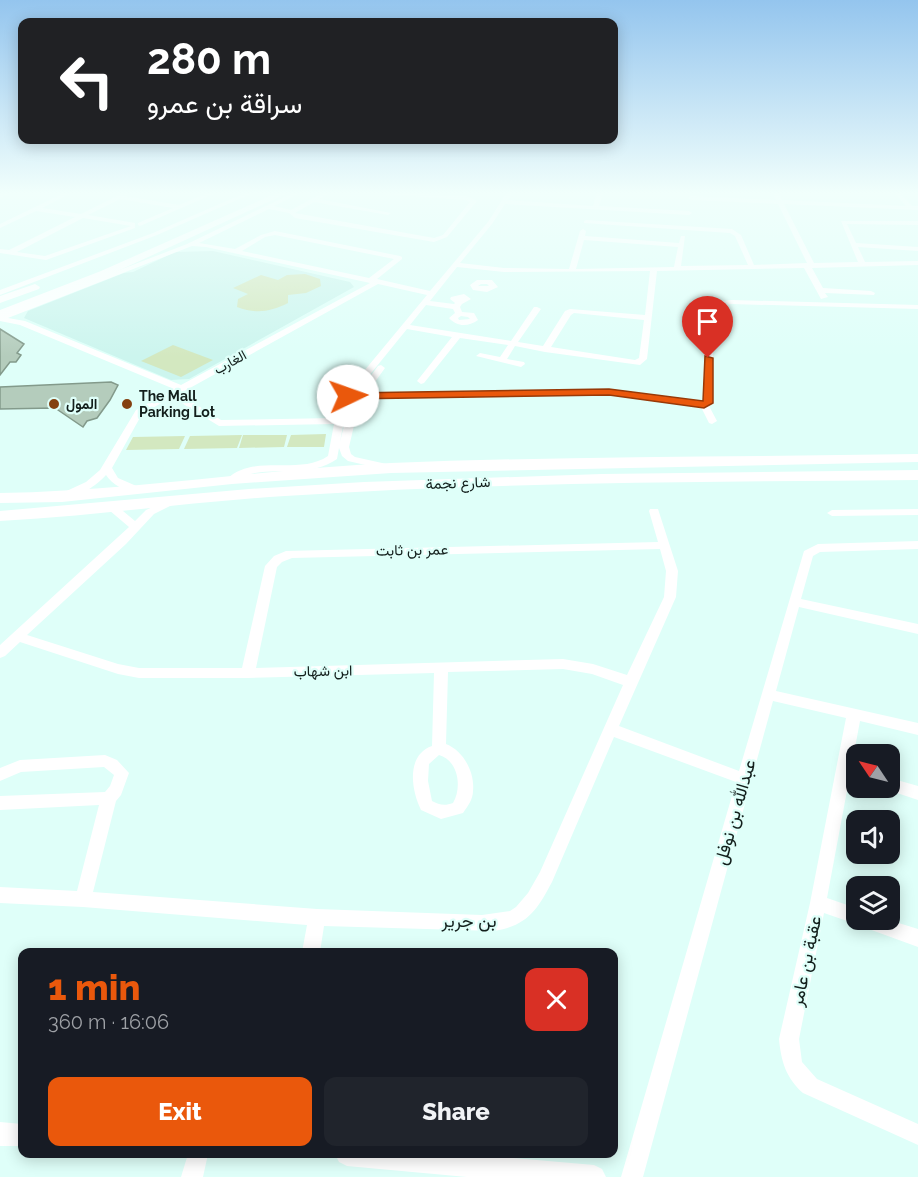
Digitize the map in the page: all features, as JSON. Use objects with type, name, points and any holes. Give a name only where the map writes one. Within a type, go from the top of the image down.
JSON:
[{"type":"main road","points":[[0,300],[136,247]]},
{"type":"main road","points":[[0,314],[168,247]]},
{"type":"main road","points":[[0,306],[80,275],[124,252]]},
{"type":"main road","name":"شارع نجمة","points":[[0,498],[62,497],[232,479],[391,468],[918,458]]},
{"type":"main road","name":"شارع نجمة","points":[[0,516],[113,508],[283,491],[463,482],[918,475]]},
{"type":"street","points":[[9,253],[22,247]]},
{"type":"street","points":[[0,251],[45,258],[76,247]]},
{"type":"street","points":[[0,293],[121,247]]},
{"type":"street","points":[[0,320],[182,247]]},
{"type":"street","points":[[222,247],[374,281],[442,291],[461,302]]},
{"type":"street","name":"الغارب","points":[[237,251],[244,247]]},
{"type":"street","name":"الغارب","points":[[62,497],[95,480],[106,468],[139,412],[374,281],[400,258],[345,247]]},
{"type":"street","points":[[391,468],[359,462],[347,456],[344,447],[350,416],[359,394],[430,303],[442,291],[473,247]]},
{"type":"street","points":[[572,271],[579,247]]},
{"type":"street","points":[[677,269],[682,247]]},
{"type":"street","points":[[743,247],[752,267]]},
{"type":"street","points":[[800,247],[827,304]]},
{"type":"street","points":[[855,247],[863,265]]},
{"type":"street","points":[[885,247],[918,249]]},
{"type":"street","points":[[458,266],[504,270],[572,271],[918,263]]},
{"type":"street","points":[[410,328],[637,363],[643,359],[654,270]]},
{"type":"street","points":[[430,303],[461,302],[476,288]]},
{"type":"street","points":[[821,292],[871,293]]},
{"type":"street","points":[[348,396],[359,394],[609,392],[704,405],[708,403],[709,314],[714,304],[731,302],[918,307]]},
{"type":"street","points":[[502,360],[537,309]]},
{"type":"street","points":[[545,350],[568,313],[573,311],[649,318]]},
{"type":"street","points":[[0,320],[18,322],[182,389]]},
{"type":"street","points":[[232,479],[248,471],[316,466],[329,461],[333,457],[339,421],[348,396],[410,328]]},
{"type":"street","points":[[422,381],[457,336]]},
{"type":"street","points":[[480,356],[521,364]]},
{"type":"street","points":[[173,394],[214,421],[271,423],[339,421]]},
{"type":"street","points":[[704,405],[712,421]]},
{"type":"street","points":[[106,468],[114,480],[137,490]]},
{"type":"street","points":[[0,653],[122,541],[150,512],[170,502]]},
{"type":"street","points":[[113,508],[135,526]]},
{"type":"street","name":"بن جرير","points":[[0,896],[83,899],[317,917],[482,923],[501,923],[517,918],[534,900],[546,877],[670,597],[672,571],[654,511]]},
{"type":"street","points":[[832,513],[918,512]]},
{"type":"street","name":"عمر بن ثابت","points":[[248,673],[271,566],[278,559],[290,554],[665,544]]},
{"type":"street","name":"عبدالله بن نوفل","points":[[632,1177],[808,554],[812,550],[826,548],[918,545]]},
{"type":"street","points":[[794,602],[918,629]]},
{"type":"street","name":"ابن شهاب","points":[[18,637],[118,669],[139,673],[248,673],[563,664],[593,669],[631,682]]},
{"type":"street","points":[[439,749],[441,668]]},
{"type":"street","points":[[768,694],[918,729]]},
{"type":"street","name":"عقبة بن عامر","points":[[852,744],[854,713]]},
{"type":"street","points":[[610,729],[744,779]]},
{"type":"street","points":[[0,775],[20,766],[105,762],[112,764],[122,773],[116,790],[109,798],[83,899]]},
{"type":"street","points":[[900,787],[918,793]]},
{"type":"street","name":"عقبة بن عامر","points":[[846,788],[818,903],[789,1039],[791,1059],[796,1075],[829,1097],[918,1135]]},
{"type":"street","points":[[0,803],[109,798]]},
{"type":"street","points":[[818,903],[846,913]]},
{"type":"street","points":[[312,948],[317,917]]},
{"type":"street","points":[[895,930],[918,938]]},
{"type":"street","points":[[0,1134],[18,1135]]},
{"type":"street","points":[[192,1177],[197,1158]]},
{"type":"street","points":[[390,1158],[594,1177]]},
{"type":"shaded area","points":[[213,251],[350,282],[354,287],[189,379],[171,380],[24,318],[28,311],[124,273],[133,272],[175,252]]},
{"type":"green space","points":[[305,274],[320,279],[321,286],[306,293],[288,295],[288,303],[269,310],[250,311],[237,307],[238,299],[248,294],[233,288],[261,275],[278,280],[287,275]]},
{"type":"green space","points":[[173,345],[213,360],[181,377],[141,361]]},
{"type":"green space","points":[[326,434],[324,447],[287,447],[291,435]]},
{"type":"green space","points":[[242,435],[237,448],[184,449],[190,436]]},
{"type":"green space","points":[[243,435],[287,435],[284,447],[239,448]]},
{"type":"green space","points":[[185,436],[179,449],[126,450],[133,437]]},
{"type":"building","points":[[0,329],[24,344],[17,353],[21,355],[16,362],[10,362],[0,375]]},
{"type":"building","name":"المول","points":[[111,382],[118,385],[110,400],[97,418],[87,421],[83,427],[55,408],[0,409],[0,387]]},
{"type":"place","name":"المول","points":[[54,404]]},
{"type":"place","name":"The Mall Parking Lot","points":[[127,404]]},
{"type":"route","points":[[348,396],[359,394],[609,392],[704,405],[708,403],[708,358]]}]
